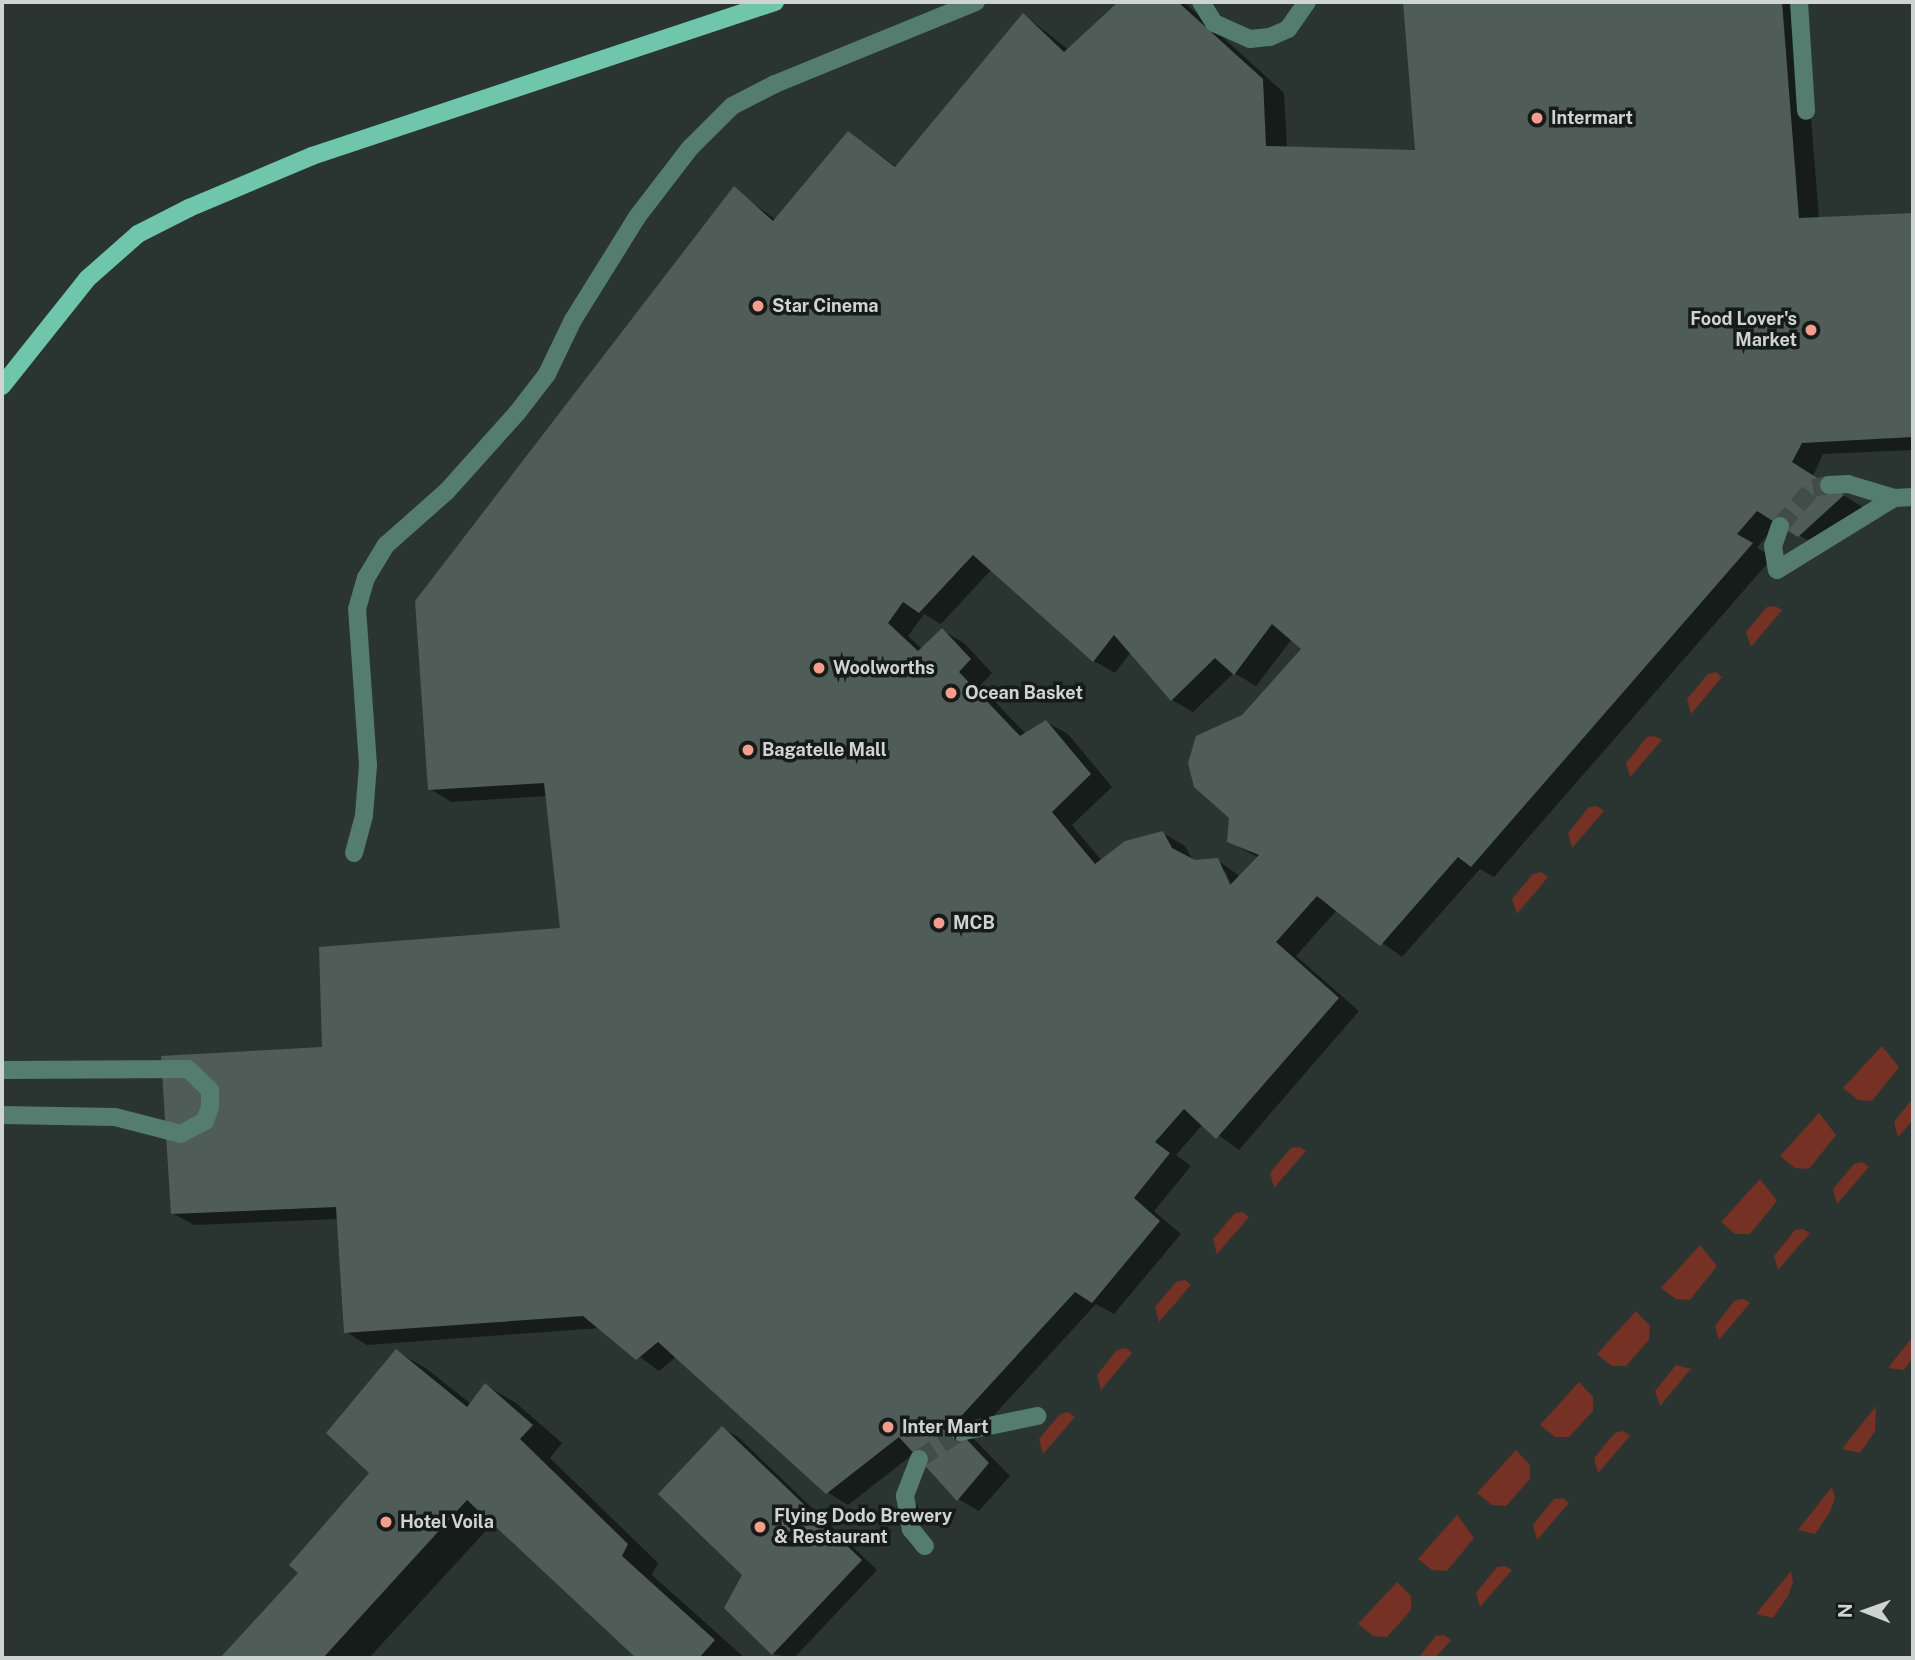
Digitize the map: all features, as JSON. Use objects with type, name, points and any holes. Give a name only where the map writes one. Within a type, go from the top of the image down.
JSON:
[{"type":"main road","points":[[2,386],[87,279],[138,234],[189,208],[312,156],[775,2]]},
{"type":"lane","points":[[354,853],[364,815],[368,765],[357,609],[366,578],[386,545],[447,491],[517,414],[547,374],[573,320],[638,217],[690,148],[732,106],[976,2]]},
{"type":"lane","points":[[1201,2],[1214,23],[1250,39],[1270,37],[1287,29],[1307,2]]},
{"type":"lane","points":[[1799,2],[1806,111]]},
{"type":"lane","points":[[1829,485],[1848,484],[1894,498],[1913,497]]},
{"type":"lane","points":[[1780,526],[1773,546],[1777,570],[1894,498]]},
{"type":"lane","points":[[2,1070],[188,1069],[210,1090],[210,1107],[205,1121],[181,1134],[115,1117],[2,1115]]},
{"type":"lane","points":[[960,1432],[1037,1416]]},
{"type":"lane","points":[[919,1459],[905,1496],[911,1529],[925,1546]]},
{"type":"shaded area","points":[[1775,606],[1782,610],[1751,647],[1746,632],[1767,607]]},
{"type":"shaded area","points":[[1716,672],[1722,677],[1691,714],[1687,699],[1708,674]]},
{"type":"shaded area","points":[[1655,736],[1662,740],[1630,777],[1626,763],[1647,737]]},
{"type":"shaded area","points":[[1597,806],[1604,811],[1572,848],[1568,833],[1589,807]]},
{"type":"shaded area","points":[[1541,872],[1548,877],[1517,914],[1512,899],[1533,874]]},
{"type":"shaded area","points":[[1882,1046],[1899,1067],[1872,1101],[1858,1100],[1843,1088]]},
{"type":"shaded area","points":[[1913,1098],[1913,1120],[1898,1137],[1894,1122]]},
{"type":"shaded area","points":[[1819,1113],[1836,1135],[1809,1169],[1795,1168],[1780,1156]]},
{"type":"shaded area","points":[[1300,1147],[1306,1151],[1274,1188],[1270,1173],[1291,1148]]},
{"type":"shaded area","points":[[1862,1162],[1869,1167],[1837,1204],[1833,1189],[1854,1164]]},
{"type":"shaded area","points":[[1760,1179],[1777,1201],[1750,1234],[1735,1234],[1721,1222]]},
{"type":"shaded area","points":[[1242,1212],[1249,1217],[1217,1254],[1213,1239],[1234,1214]]},
{"type":"shaded area","points":[[1803,1229],[1810,1233],[1778,1270],[1774,1256],[1795,1230]]},
{"type":"shaded area","points":[[1700,1245],[1717,1266],[1690,1300],[1676,1299],[1661,1288]]},
{"type":"shaded area","points":[[1185,1280],[1191,1285],[1159,1322],[1155,1307],[1176,1282]]},
{"type":"shaded area","points":[[1744,1299],[1750,1303],[1719,1340],[1715,1326],[1735,1300]]},
{"type":"shaded area","points":[[1636,1311],[1650,1326],[1649,1340],[1626,1366],[1612,1366],[1597,1354]]},
{"type":"shaded area","points":[[1913,1336],[1913,1357],[1904,1370],[1888,1368]]},
{"type":"shaded area","points":[[1126,1348],[1132,1353],[1101,1390],[1097,1375],[1117,1350]]},
{"type":"shaded area","points":[[1676,1365],[1691,1369],[1660,1406],[1655,1391]]},
{"type":"shaded area","points":[[1579,1382],[1593,1397],[1593,1411],[1569,1437],[1555,1437],[1540,1425]]},
{"type":"shaded area","points":[[1876,1406],[1875,1431],[1860,1453],[1842,1449]]},
{"type":"shaded area","points":[[1068,1412],[1075,1417],[1043,1454],[1039,1439],[1060,1414]]},
{"type":"shaded area","points":[[1623,1431],[1630,1436],[1598,1473],[1594,1458],[1615,1433]]},
{"type":"shaded area","points":[[1516,1450],[1530,1465],[1530,1479],[1506,1506],[1492,1505],[1477,1493]]},
{"type":"shaded area","points":[[1832,1487],[1835,1498],[1830,1512],[1815,1534],[1798,1530]]},
{"type":"shaded area","points":[[1563,1498],[1569,1503],[1537,1540],[1533,1525],[1554,1499]]},
{"type":"shaded area","points":[[1457,1515],[1474,1538],[1447,1571],[1432,1570],[1418,1559]]},
{"type":"shaded area","points":[[1505,1566],[1512,1570],[1480,1607],[1476,1593],[1497,1567]]},
{"type":"shaded area","points":[[1791,1571],[1793,1582],[1788,1596],[1773,1618],[1756,1614]]},
{"type":"shaded area","points":[[1397,1582],[1411,1596],[1411,1610],[1387,1637],[1373,1636],[1358,1624]]},
{"type":"shaded area","points":[[1444,1635],[1451,1640],[1435,1658],[1418,1658],[1436,1636]]},
{"type":"building","name":"Bagatelle Mall","points":[[1118,2],[1178,2],[1263,79],[1266,146],[1415,150],[1403,2],[1782,2],[1799,218],[1913,213],[1913,437],[1802,443],[1792,462],[1844,495],[1798,537],[1757,511],[1737,534],[1753,543],[1471,867],[1458,857],[1380,946],[1317,896],[1276,942],[1339,998],[1216,1139],[1184,1109],[1155,1142],[1170,1153],[1134,1198],[1160,1221],[1092,1303],[1075,1292],[953,1425],[989,1463],[957,1501],[899,1437],[826,1494],[658,1342],[636,1360],[583,1316],[344,1333],[336,1207],[171,1214],[161,1056],[322,1047],[319,947],[560,928],[544,783],[428,790],[415,601],[734,186],[773,221],[848,131],[895,167],[1023,13],[1064,52]],"holes":[[[973,555],[1093,662],[1114,635],[1171,701],[1215,658],[1234,675],[1272,624],[1301,649],[1242,715],[1196,736],[1188,763],[1194,787],[1229,818],[1227,842],[1259,855],[1230,885],[1218,858],[1195,860],[1172,848],[1163,831],[1125,841],[1095,864],[1052,812],[1091,774],[1046,720],[1020,736],[959,672],[971,659],[942,628],[918,651],[888,623],[903,602],[919,613]]]},
{"type":"building","name":"Hotel Voila","points":[[396,1349],[467,1407],[485,1383],[533,1425],[520,1439],[628,1544],[622,1556],[715,1640],[699,1658],[636,1658],[467,1500],[323,1658],[220,1658],[298,1573],[289,1565],[369,1473],[326,1433]]},
{"type":"building","name":"Flying Dodo Brewery & Restaurant","points":[[722,1426],[862,1560],[772,1655],[724,1608],[742,1575],[658,1494]]},
{"type":"tunnel","points":[[1780,526],[1813,488],[1829,485]]},
{"type":"tunnel","points":[[919,1459],[960,1432]]},
{"type":"place","name":"Intermart","points":[[1537,118]]},
{"type":"place","name":"Star Cinema","points":[[758,306]]},
{"type":"place","name":"Food Lover's Market","points":[[1811,330]]},
{"type":"place","name":"Woolworths","points":[[819,668]]},
{"type":"place","name":"Ocean Basket","points":[[951,693]]},
{"type":"place","name":"Bagatelle Mall","points":[[748,750]]},
{"type":"place","name":"MCB","points":[[939,923]]},
{"type":"place","name":"Inter Mart","points":[[888,1427]]},
{"type":"place","name":"Hotel Voila","points":[[386,1522]]},
{"type":"place","name":"Flying Dodo Brewery & Restaurant","points":[[760,1527]]}]
